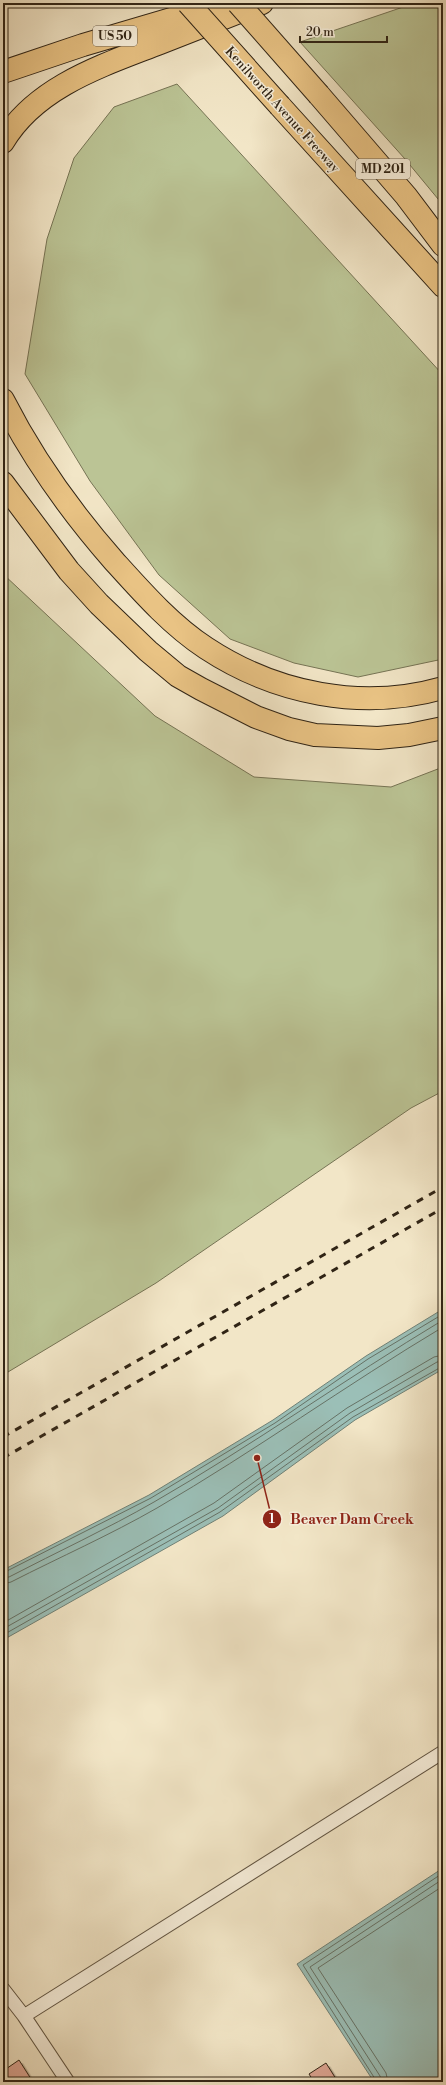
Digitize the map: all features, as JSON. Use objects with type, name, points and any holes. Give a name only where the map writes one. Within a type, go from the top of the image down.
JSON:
[{"type":"highway","name":"Kenilworth Avenue Freeway","points":[[188,3],[443,286]]},
{"type":"highway","name":"US 50","points":[[3,72],[83,45],[227,3]]},
{"type":"highway","name":"MD 201","points":[[238,3],[406,196],[443,245]]},
{"type":"highway","points":[[3,142],[20,120],[36,104],[57,89],[79,77],[262,3]]},
{"type":"highway","points":[[3,400],[43,469],[85,528],[162,612],[206,648],[257,675],[283,686],[312,693],[365,698],[389,698],[443,688]]},
{"type":"highway","points":[[3,483],[69,571],[98,604],[148,651],[178,676],[201,689],[256,717],[289,729],[315,735],[378,738],[408,735],[443,728]]},
{"type":"lane","points":[[24,2016],[443,1752]]},
{"type":"lane","points":[[3,1989],[24,2016],[68,2082]]},
{"type":"green space","points":[[415,3],[443,3],[443,205],[405,159],[300,42]]},
{"type":"green space","points":[[177,84],[443,375],[443,659],[358,677],[294,663],[230,639],[159,575],[90,481],[25,374],[47,239],[74,158],[114,107]]},
{"type":"green space","points":[[3,574],[155,716],[254,777],[391,787],[443,767],[443,1091],[411,1108],[156,1283],[3,1375]]},
{"type":"water","points":[[443,1309],[443,1369],[355,1420],[223,1516],[3,1640],[3,1570],[149,1495],[273,1420],[366,1356]]},
{"type":"water","points":[[443,1868],[443,2082],[374,2082],[297,1964]]},
{"type":"building","points":[[19,2060],[33,2082],[3,2082],[3,2071]]},
{"type":"building","points":[[326,2063],[338,2082],[314,2082],[309,2074]]},
{"type":"railway","points":[[3,1437],[443,1187]]},
{"type":"railway","points":[[3,1458],[443,1208]]},
{"type":"place","name":"Beaver Dam Creek","points":[[257,1458]]}]
